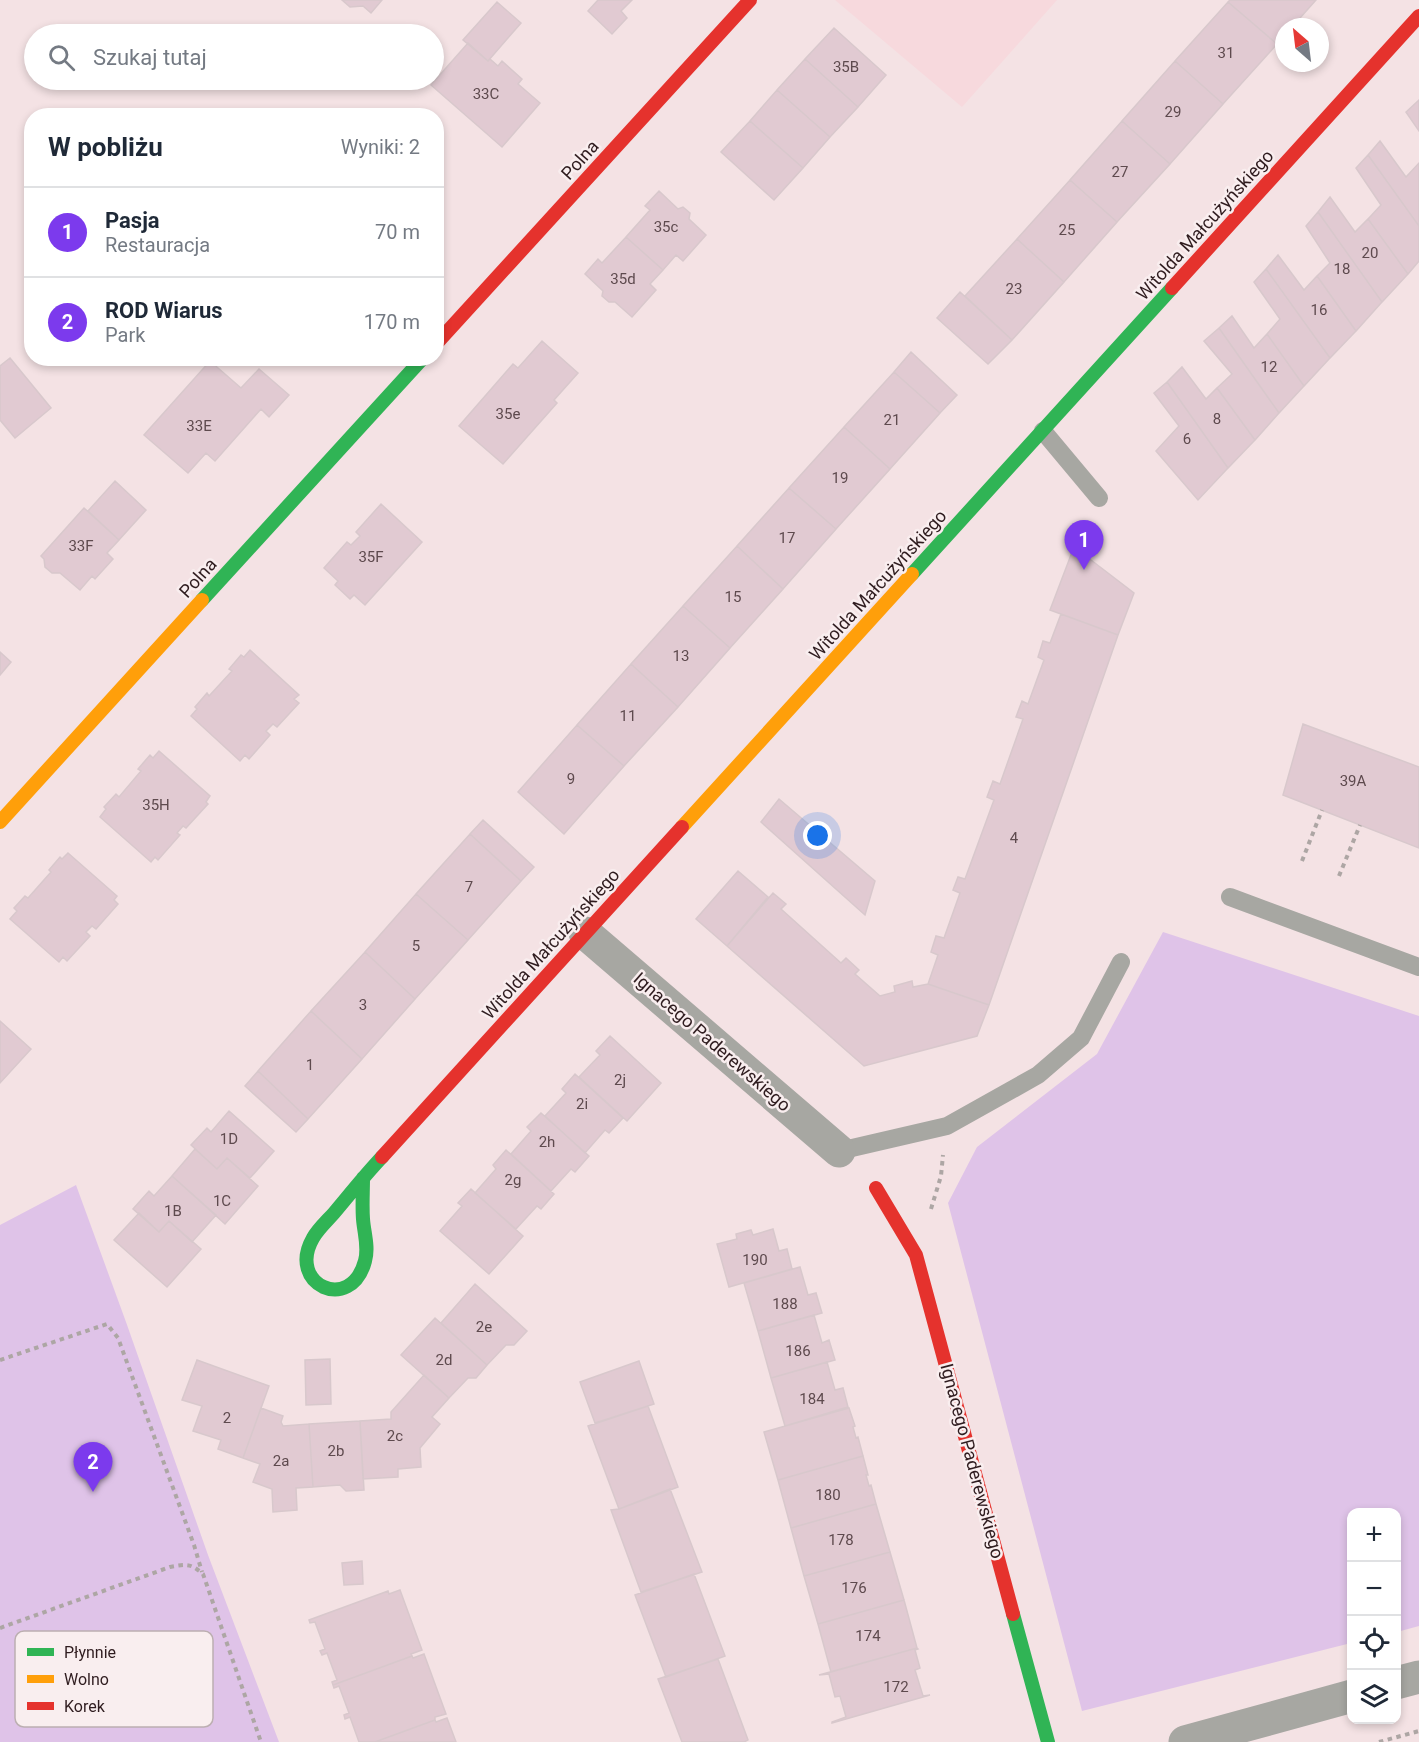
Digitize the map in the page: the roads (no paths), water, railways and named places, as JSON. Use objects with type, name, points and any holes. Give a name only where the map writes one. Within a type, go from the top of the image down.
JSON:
[{"type":"street","name":"Polna","points":[[444,335],[750,0]]},
{"type":"street","name":"Witolda Małcużyńskiego","points":[[363,1178],[365,1262],[354,1283],[334,1290],[324,1288],[316,1284],[306,1269],[308,1249],[313,1238],[363,1178],[1419,16]]},
{"type":"street","name":"Polna","points":[[0,822],[416,366]]},
{"type":"street","name":"Ignacego Paderewskiego","points":[[585,933],[839,1151]]},
{"type":"street","name":"Ignacego Paderewskiego","points":[[876,1188],[916,1255],[1048,1742]]},
{"type":"street","points":[[1401,1682],[1419,1677]]},
{"type":"street","points":[[1185,1742],[1347,1697]]},
{"type":"lane","points":[[1043,431],[1099,498]]},
{"type":"lane","points":[[1230,897],[1419,967]]},
{"type":"lane","points":[[839,1151],[946,1126],[1038,1075],[1081,1038],[1121,962]]},
{"type":"place","name":"Pasja","points":[[1084,570]]},
{"type":"place","name":"ROD Wiarus","points":[[93,1492]]}]
